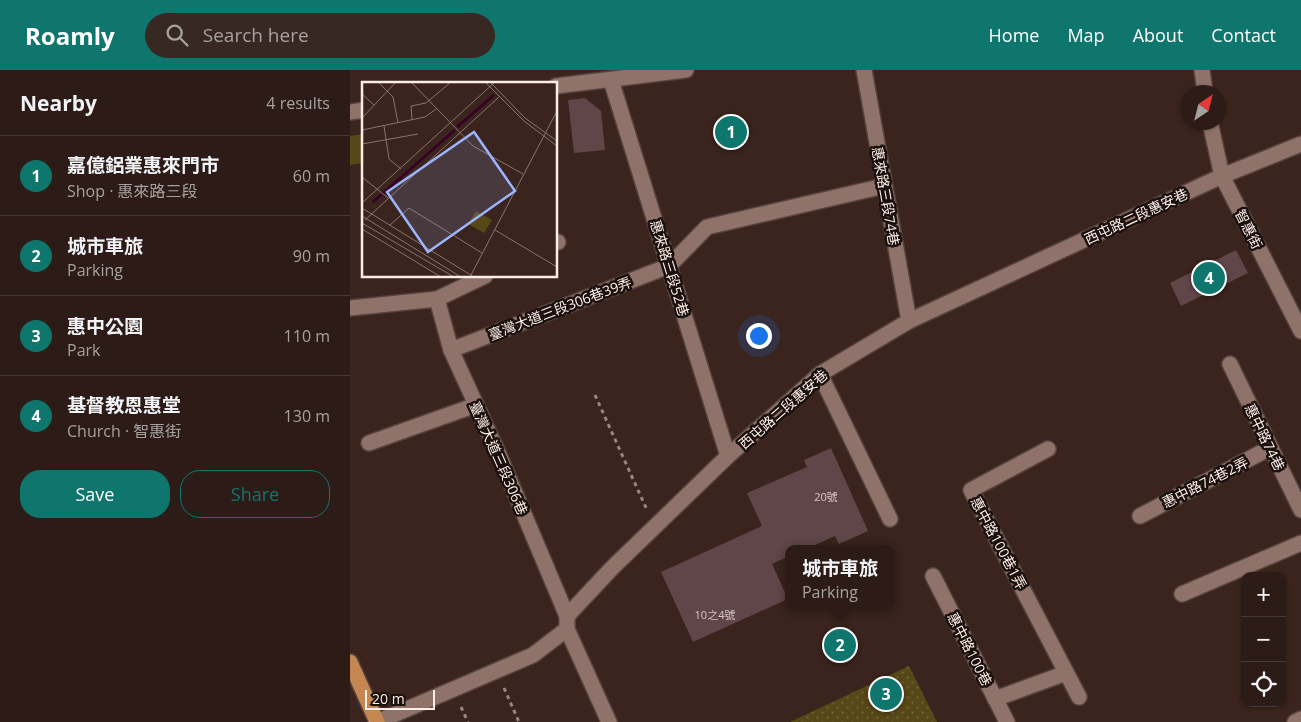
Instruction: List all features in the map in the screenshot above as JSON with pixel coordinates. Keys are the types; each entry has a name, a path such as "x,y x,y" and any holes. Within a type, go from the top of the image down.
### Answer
{"main road":[{"path":"350,662 377,722"}],"street":[{"path":"558,86 686,70"},
{"name":"惠來路三段74巷","path":"864,70 909,321"},
{"path":"1202,70 1204,85"},
{"name":"惠來路三段52巷","path":"611,80 728,456"},
{"name":"智惠街","path":"1212,130 1222,176 1301,330"},
{"name":"西屯路二段惠安巷","path":"377,722 533,655 567,622 655,526 728,456 820,374 909,321 1222,176 1301,144"},
{"path":"669,266 707,227 884,186"},
{"name":"臺灣大道三段306巷39弄","path":"450,350 669,266"},
{"path":"350,308 437,299 480,278"},
{"name":"臺灣大道三段306巷","path":"437,299 450,350 476,404 609,722"},
{"name":"惠中路74巷","path":"1230,364 1301,510"},
{"path":"820,374 890,519"},
{"path":"370,443 476,404"},
{"name":"惠中路74巷2弄","path":"1140,516 1270,448"},
{"name":"惠中路100巷1弄","path":"1048,449 971,490 1079,698"},
{"path":"1182,594 1301,543"},
{"name":"惠中路100巷","path":"933,576 1007,722"},
{"path":"996,699 1066,673"},
{"path":"1295,722 1301,719"}],"path":[{"path":"595,396 655,526"},
{"path":"496,671 519,722"}],"shaded area":[{"path":"362,134 362,163 350,165 350,136"},
{"path":"909,666 937,722 790,722"}],"building":[{"path":"585,98 601,111 605,150 574,153 568,100"},
{"path":"1236,250 1248,273 1181,306 1170,283"},
{"path":"831,448 868,531 839,544 835,536 815,545 785,545 785,558 772,564 785,592 785,600 693,642 661,572 762,526 747,493 807,467 804,460"}],"place":[{"name":"嘉億鋁業惠來門市","path":"731,132"},
{"name":"基督教恩惠堂","path":"1209,278"},
{"name":"城市車旅","path":"840,645"},
{"name":"惠中公園","path":"886,694"}]}
